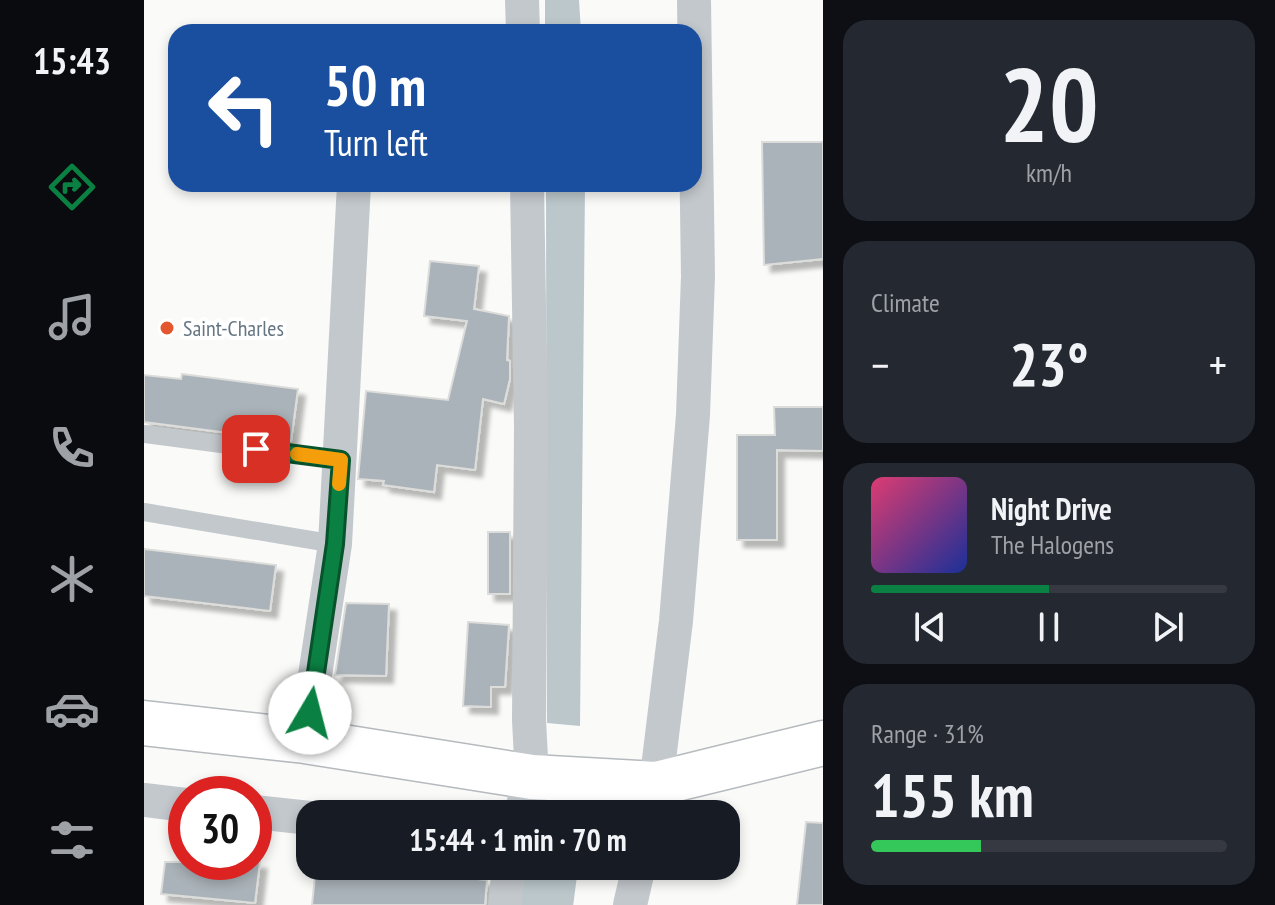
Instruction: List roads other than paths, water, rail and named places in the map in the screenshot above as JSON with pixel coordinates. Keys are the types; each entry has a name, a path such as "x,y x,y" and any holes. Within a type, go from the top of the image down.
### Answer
{"main road":[{"path":"144,723 305,741 526,796 653,799 823,743"}],"street":[{"path":"522,0 523,24"},
{"path":"694,0 694,24"},
{"path":"305,741 335,544 354,192"},
{"path":"526,796 531,426 527,192"},
{"path":"653,799 676,621 693,415 698,276 697,192"},
{"path":"144,800 168,803"},
{"path":"272,814 296,816"},
{"path":"505,905 508,880"},
{"path":"630,905 636,880"}],"lane":[{"path":"144,434 341,460"},
{"path":"144,512 335,544"}],"waterway":[{"path":"545,905 548,880"}],"place":[{"name":"Saint-Charles","path":"167,328"}]}
